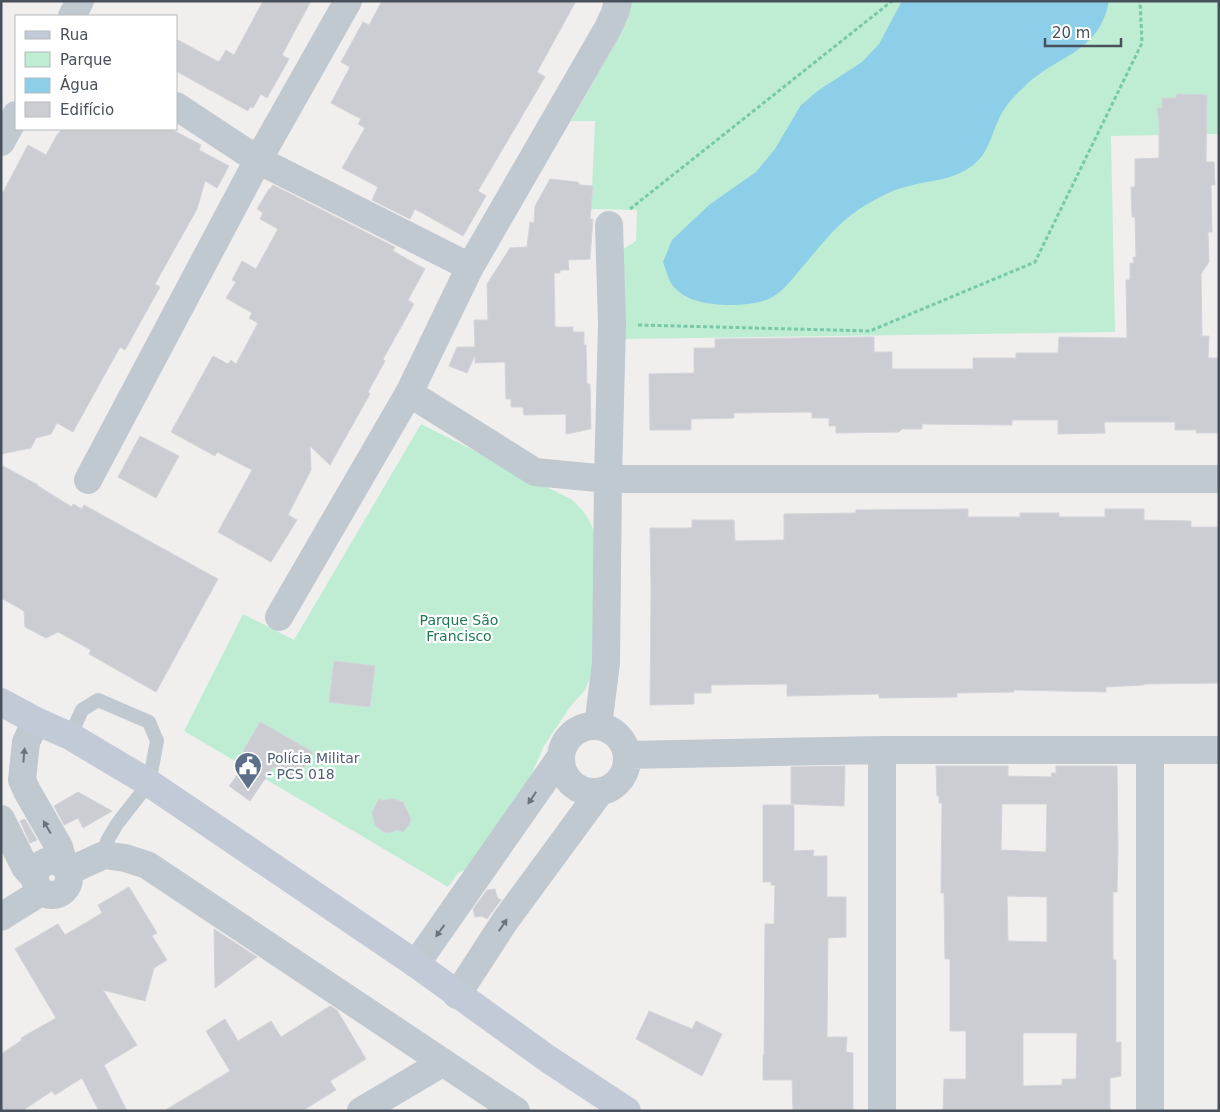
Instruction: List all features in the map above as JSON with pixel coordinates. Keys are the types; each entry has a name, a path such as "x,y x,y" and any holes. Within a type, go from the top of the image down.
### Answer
{"street":[{"path":"73,15 80,1"},
{"path":"88,480 258,160 348,1"},
{"path":"278,617 409,394 470,267 608,28 618,1"},
{"path":"178,107 258,160 470,267"},
{"path":"1,142 15,117"},
{"path":"598,726 606,663 612,324 609,226"},
{"path":"409,394 535,472 608,479 1219,479"},
{"path":"1,702 36,721 70,736 149,782 627,1111"},
{"path":"36,721 26,742 22,780 26,791 59,847 66,868"},
{"path":"416,964 560,758 563,744 571,734 584,727 598,726 612,731 623,741 628,755 627,768 621,780 611,788 599,793 505,921 457,995"},
{"path":"628,755 882,750 1219,750"},
{"path":"882,750 882,1111"},
{"path":"1150,750 1150,1111"},
{"path":"560,758 565,776 579,790 599,793"},
{"path":"1,810 13,807 19,803 26,791"},
{"path":"1,819 25,867 38,885"},
{"path":"66,868 104,855 125,858 147,865 516,1111"},
{"path":"38,885 36,871 41,864 48,861 56,861 66,868"},
{"path":"1,917 38,885"},
{"path":"361,1111 442,1063"}],"lane":[{"path":"70,736 82,710 98,700 148,722 157,741 149,782 107,840 104,855"}],"path":[{"path":"609,226 892,1"},
{"path":"612,324 870,331 1035,262 1142,43 1140,1"}],"green space":[{"path":"630,1 1219,1 1219,134 1111,136 1115,332 625,339 623,249 636,241 637,210 591,209 595,121 571,121 628,20"},
{"name":"Parque São Francisco","path":"421,424 571,499 587,517 596,539 592,673 585,690 570,707 544,746 526,787 472,867 458,873 448,887 184,731 243,614 294,640"}],"water":[{"path":"902,1 1109,1 1104,19 1086,43 1036,76 1009,103 999,118 985,151 973,165 949,177 893,191 858,210 830,235 778,294 766,300 747,304 720,305 697,301 682,294 671,284 663,262 672,240 709,205 756,172 775,149 801,105 819,90 862,62 879,44"}],"building":[{"path":"263,1 311,1 282,55 289,59 267,98 261,94 253,108 250,107 248,111 178,72 178,40 219,62 226,50 234,55"},
{"path":"382,1 576,1 537,72 545,77 478,191 486,196 463,236 415,209 410,219 372,200 378,187 342,168 365,128 358,124 361,119 331,103 350,67 341,62 363,22 369,25"},
{"path":"1177,94 1207,95 1206,162 1214,162 1215,185 1211,185 1212,232 1208,232 1209,262 1201,274 1202,336 1209,336 1208,358 1219,358 1219,433 1196,433 1196,430 1175,430 1175,422 1104,422 1105,433 1058,434 1058,420 1012,420 1012,425 922,424 922,429 902,429 899,432 836,433 836,426 829,426 829,418 812,418 812,412 734,413 734,418 691,419 691,430 650,430 649,374 694,373 694,348 715,348 715,339 874,337 874,352 892,352 892,369 973,369 973,358 1016,358 1016,353 1058,353 1059,337 1127,338 1126,280 1130,280 1130,263 1134,263 1133,257 1136,257 1135,217 1132,217 1131,187 1135,187 1135,159 1159,158 1157,108 1162,108 1162,98 1176,98"},
{"path":"61,130 173,130 201,145 199,150 229,166 217,188 205,181 197,209 155,284 160,287 125,350 120,347 73,432 57,423 51,434 36,438 31,448 1,454 1,196 28,145 46,155"},
{"path":"550,179 578,182 580,185 593,186 590,219 593,219 590,259 568,260 569,270 560,270 560,273 554,273 555,327 573,327 573,332 584,332 587,384 590,384 591,429 566,434 566,414 524,415 523,407 511,407 511,399 506,399 505,362 475,363 475,355 467,373 449,366 457,347 475,347 474,320 488,320 487,284 510,248 527,247 530,222 534,223 535,206"},
{"path":"273,185 395,247 393,251 425,269 408,300 414,304 383,359 385,361 368,392 370,394 330,465 310,446 311,470 288,515 297,520 271,562 218,532 252,470 217,452 215,456 171,432 213,356 228,364 231,360 236,364 258,323 249,318 252,313 226,298 236,282 232,280 242,261 256,269 278,229 260,219 263,213 257,209"},
{"path":"140,436 179,456 156,498 118,477"},
{"path":"1,465 38,485 72,507 73,504 82,509 84,505 218,579 156,692 89,654 91,650 58,632 46,638 25,627 24,611 1,598"},
{"path":"968,509 968,517 1020,517 1020,513 1059,513 1059,517 1105,517 1105,509 1144,509 1144,520 1191,521 1191,527 1219,527 1219,683 1144,684 1106,687 1106,692 1014,690 1014,692 957,693 957,697 879,698 879,694 787,696 787,684 711,685 711,693 694,693 694,704 650,705 650,528 692,528 692,520 734,520 735,541 784,540 784,514 856,513 856,510"},
{"path":"334,661 375,666 370,707 329,702"},
{"path":"260,722 313,752 297,780 273,767 250,801 229,786 251,756 243,751"},
{"path":"845,766 844,806 791,804 791,767"},
{"path":"936,766 1008,766 1008,776 1052,777 1051,773 1056,773 1056,766 1117,766 1118,850 1117,892 1113,892 1113,960 1116,960 1116,1042 1121,1042 1121,1076 1110,1078 1110,1111 943,1111 944,1079 966,1079 966,1031 950,1031 950,959 945,959 944,893 941,893 942,803 939,803 939,795 937,796","holes":["1002,804 1047,804 1046,852 1001,850","1007,896 1047,897 1047,942 1008,941","1023,1033 1077,1033 1076,1079 1062,1079 1062,1085 1023,1086"]},
{"path":"78,792 112,811 83,828 78,818 64,825 54,806"},
{"path":"379,799 383,801 394,799 403,802 411,819 403,832 397,830 389,833 383,832 375,825 372,812"},
{"path":"763,805 794,805 794,851 814,850 813,856 827,856 827,897 846,897 846,937 828,938 827,1037 847,1037 846,1052 853,1053 853,1111 793,1111 792,1080 763,1080 765,924 774,924 775,885 771,885 771,882 763,882"},
{"path":"25,819 37,840 30,843 20,821"},
{"path":"129,887 157,933 152,936 167,960 154,968 145,1001 103,990 137,1045 104,1065 127,1111 99,1111 82,1078 55,1095 52,1091 22,1111 1,1111 1,1054 22,1040 21,1038 56,1018 15,949 58,924 65,935 102,913 98,905"},
{"path":"495,889 497,897 501,900 487,919 482,916 475,917 473,909 487,890"},
{"path":"214,929 257,957 215,988"},
{"path":"330,1006 337,1010 366,1059 330,1081 336,1090 302,1111 164,1111 230,1071 206,1031 225,1019 238,1041 271,1021 281,1037"},
{"path":"649,1011 692,1029 696,1021 722,1034 702,1076 636,1039"}],"place":[{"name":"Polícia Militar - PCS 018","path":"248,790"}]}
